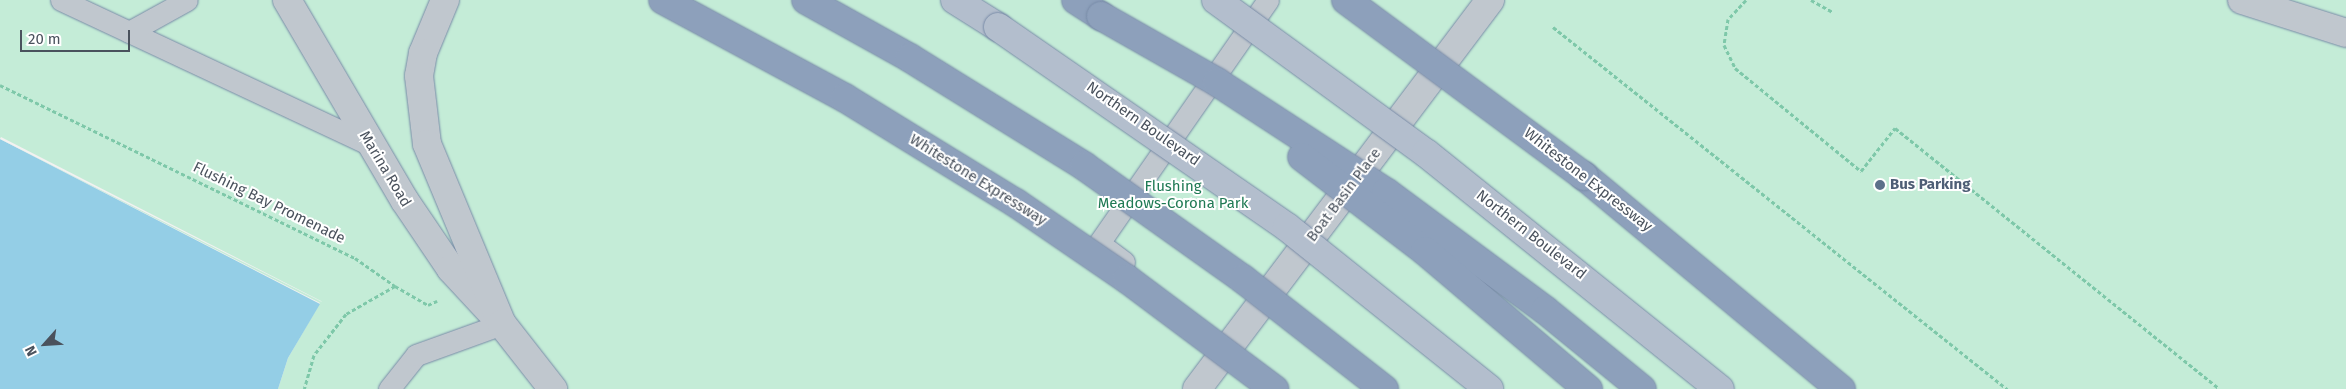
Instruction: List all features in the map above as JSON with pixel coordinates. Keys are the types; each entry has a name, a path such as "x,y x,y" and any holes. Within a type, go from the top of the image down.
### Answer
{"highway":[{"name":"Whitestone Expressway","path":"664,0 845,98 1016,203 1127,279 1274,389"},
{"path":"806,0 910,58 1084,166 1243,279 1384,389"},
{"path":"1076,0 1372,209 1588,389"},
{"name":"Whitestone Expressway","path":"1346,0 1584,176 1822,371"},
{"path":"1371,0 1584,176"},
{"path":"1101,16 1217,82 1386,192 1538,304 1642,389"},
{"path":"1822,371 1841,389"},
{"path":"1822,371 1848,389"}],"main road":[{"name":"Northern Boulevard","path":"955,0 998,26 1280,221 1393,308 1489,389"},
{"name":"Northern Boulevard","path":"1216,0 1426,153 1720,389"}],"street":[{"name":"Marina Road","path":"287,0 369,144 436,250 502,324 553,389"},
{"name":"Marina Road","path":"445,0 423,53 419,76 422,126 432,160 502,324"},
{"name":"Boat Basin Place","path":"1197,389 1490,0"},
{"path":"2242,0 2346,33"}],"lane":[{"path":"61,0 369,144"},
{"path":"129,32 187,0"},
{"path":"1233,342 1099,243 1268,0"},
{"path":"389,389 416,355 502,324"}],"path":[{"path":"1746,0 1728,19 1724,45 1735,68 1861,171 1895,128 2218,388"},
{"path":"1811,0 1833,12"},
{"path":"1553,26 2007,389"},
{"name":"Flushing Bay Promenade","path":"0,85 355,258 395,286 346,314 314,355 304,389"}],"green space":[{"name":"Flushing Meadows-Corona Park","path":"0,0 2346,0 2346,389 278,389 288,358 320,303 0,139"}],"water":[{"path":"0,139 320,304 288,358 278,389 0,389"}],"pier":[{"path":"1,137 321,301 322,302 0,139"}],"place":[{"name":"Bus Parking","path":"1880,185"}]}
